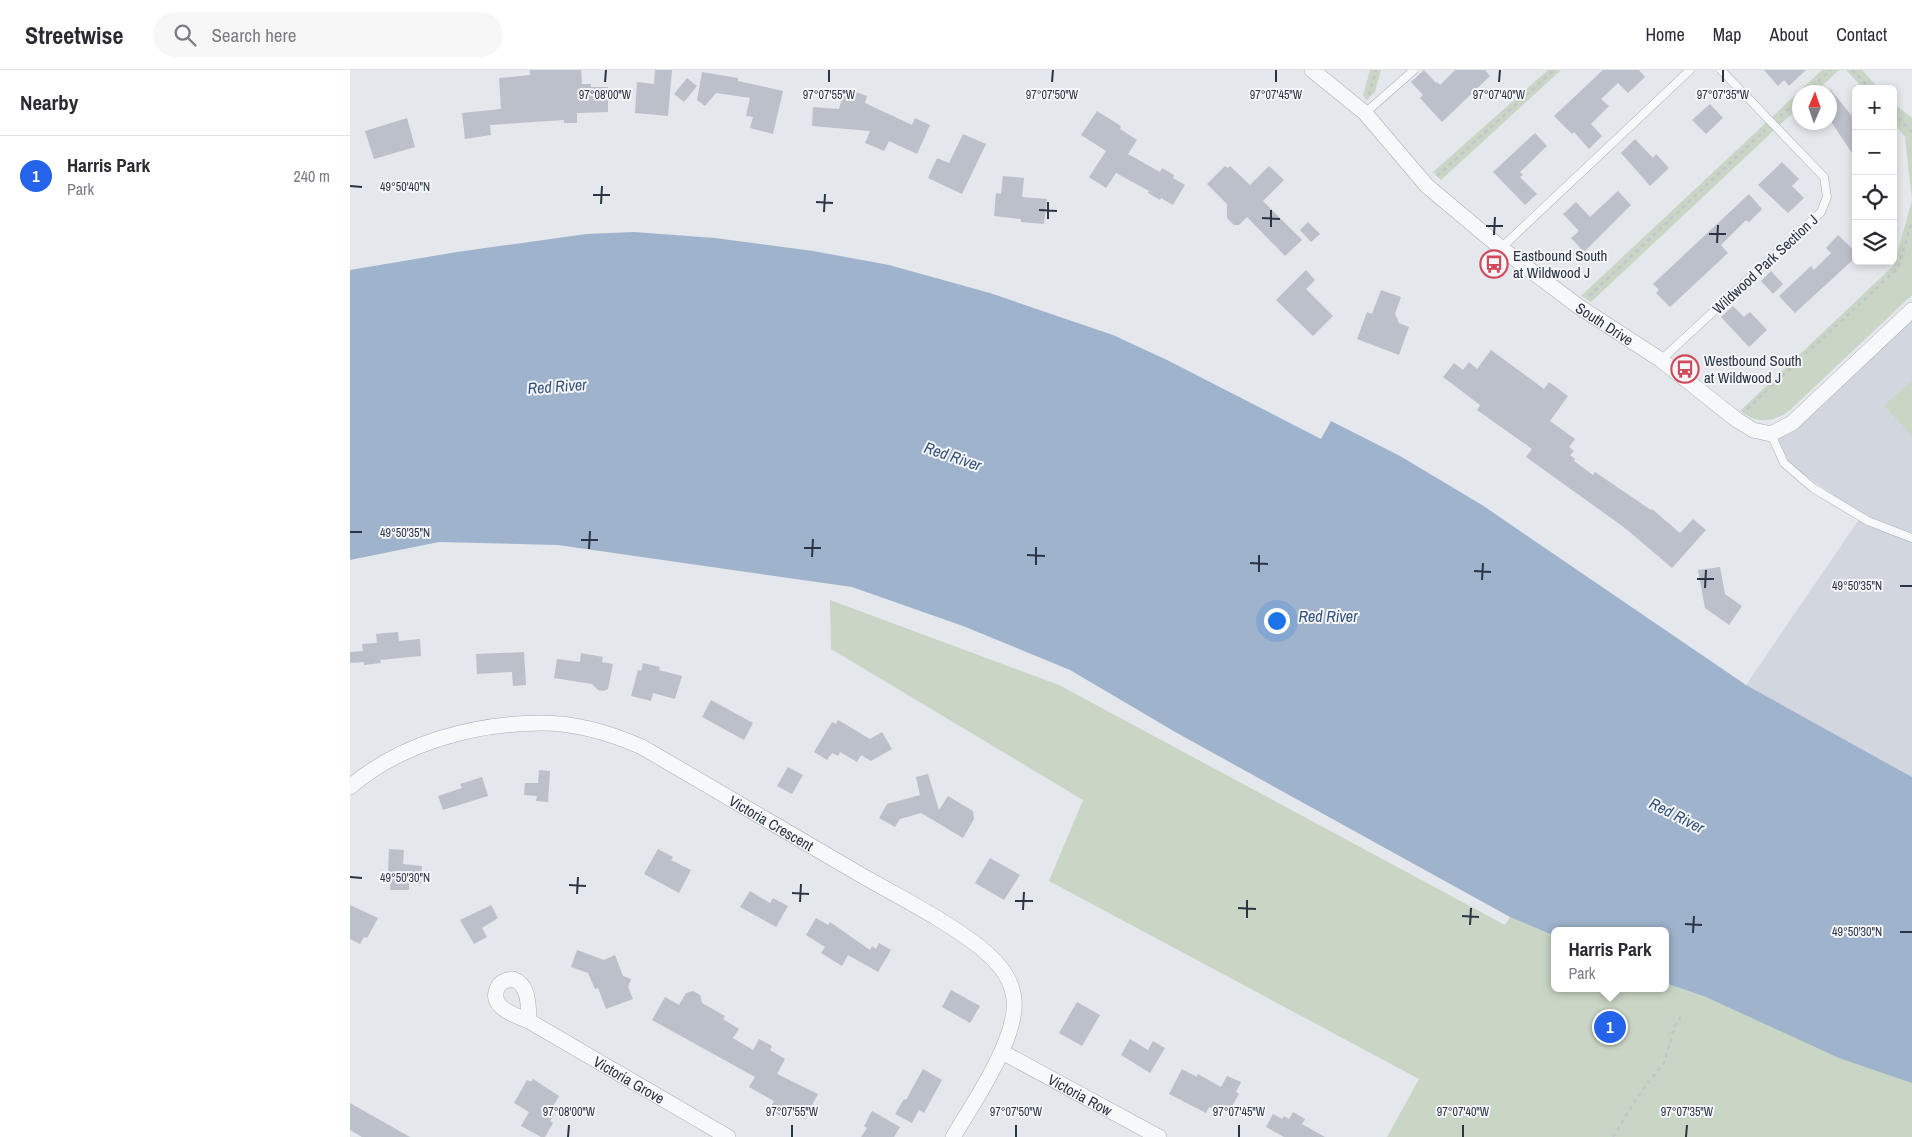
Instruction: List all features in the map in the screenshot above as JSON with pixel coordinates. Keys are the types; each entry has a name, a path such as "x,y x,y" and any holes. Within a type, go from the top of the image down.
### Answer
{"street":[{"name":"South Drive","path":"1312,70 1365,113 1427,186 1501,248 1578,306 1661,360 1736,419 1753,430 1771,434"},
{"path":"1771,434 1792,423 1912,310"},
{"name":"Victoria Crescent","path":"350,787 379,766 399,755 448,736 511,725 543,723 594,730 618,737 642,748 953,928 996,962 1007,977 1014,993 1015,1008 1012,1025 1002,1052 954,1137"},
{"name":"Victoria Grove","path":"530,1021 728,1137"},
{"name":"Victoria Row","path":"1002,1052 1159,1137"}],"lane":[{"path":"1365,113 1414,70"},
{"path":"1501,248 1690,70"},
{"name":"Wildwood Park Section J","path":"1661,360 1821,212 1827,197 1824,177 1721,70"},
{"path":"1771,434 1784,463 1812,488 1868,520 1912,538"}],"path":[{"path":"1365,113 1376,70"},
{"path":"1427,186 1554,70"},
{"path":"1814,85 1831,70"},
{"path":"1852,70 1866,85"},
{"path":"1578,306 1792,106"},
{"path":"1897,116 1912,132"},
{"path":"1736,419 1898,268 1912,221"},
{"path":"1613,1137 1638,1096 1664,1063 1675,1026 1682,1014"}],"shaded area":[{"path":"1912,308 1912,777 1746,685 1862,515 1776,455 1771,434"}],"green space":[{"path":"1370,70 1381,70 1375,92 1367,100 1363,96"},
{"path":"1548,70 1561,70 1441,180 1433,172"},
{"path":"1822,70 1839,70 1823,85 1806,85"},
{"path":"1846,70 1862,70 1875,85 1860,85"},
{"path":"1792,98 1792,114 1591,302 1581,296"},
{"path":"1897,106 1912,118 1912,200 1905,137 1897,127"},
{"path":"1912,200 1912,295 1790,410 1777,417 1765,420 1753,418 1740,411 1894,265 1897,265 1897,254"},
{"path":"1912,380 1912,436 1884,406"},
{"path":"830,600 1059,685 1505,925 1510,917 1551,934 1551,992 1669,992 1669,984 1706,997 1912,1083 1912,1137 1387,1137 1419,1079 1049,881 1083,800 831,649"}],"water":[{"name":"Red River","path":"634,232 715,238 813,251 889,265 990,293 1113,335 1167,360 1321,439 1331,421 1400,456 1482,505 1746,685 1912,777 1912,1083 1839,1058 1706,997 1669,984 1669,927 1551,927 1551,934 1510,917 1177,733 1070,670 963,626 852,587 558,545 439,542 350,560 350,270 457,252 586,234"}],"building":[{"path":"530,70 581,70 582,84 591,84 591,87 608,87 608,112 577,113 577,123 564,123 564,120 490,125 491,135 465,139 462,113 501,109 499,78 530,75"},
{"path":"655,70 672,70 668,116 635,113 637,82 654,84"},
{"path":"1424,70 1440,85 1455,70 1485,70 1490,76 1442,122 1420,98 1423,95 1411,82"},
{"path":"1603,70 1639,70 1645,77 1628,93 1618,83 1601,99 1609,106 1591,124 1602,136 1589,149 1574,132 1572,134 1554,116"},
{"path":"1764,70 1806,70 1789,86 1784,80 1778,86"},
{"path":"702,72 738,78 738,81 783,91 773,134 750,128 753,117 746,116 750,98 716,93 705,106 697,100"},
{"path":"687,78 697,86 684,102 674,94"},
{"path":"845,88 867,96 865,103 912,125 915,118 930,125 917,154 889,141 884,151 865,143 870,131 812,126 813,107 839,109"},
{"path":"1837,98 1852,116 1852,153 1837,130"},
{"path":"1710,104 1723,118 1706,134 1692,120"},
{"path":"1097,111 1121,126 1120,129 1137,140 1128,154 1160,172 1162,168 1174,175 1173,178 1185,185 1173,205 1161,198 1160,200 1148,193 1149,191 1116,173 1106,188 1089,177 1106,151 1081,135"},
{"path":"407,118 415,147 374,159 365,131"},
{"path":"1535,133 1547,146 1520,172 1523,175 1520,177 1537,194 1525,205 1493,172"},
{"path":"963,134 986,144 962,194 928,178 937,158 949,163"},
{"path":"1635,139 1653,158 1656,154 1669,168 1650,186 1621,153"},
{"path":"1782,162 1799,179 1792,186 1804,198 1788,213 1758,185"},
{"path":"1225,166 1228,168 1230,166 1250,185 1269,166 1284,180 1263,201 1302,240 1285,256 1247,217 1239,225 1234,225 1227,218 1227,204 1207,184"},
{"path":"1003,176 1024,178 1022,197 1047,199 1044,224 1021,222 1021,219 994,216 996,193 1001,194"},
{"path":"1618,191 1631,205 1584,252 1571,238 1579,231 1563,214 1576,202 1590,217"},
{"path":"1749,194 1762,209 1749,222 1746,220 1721,245 1728,253 1670,307 1656,293 1659,290 1653,284"},
{"path":"1308,222 1320,234 1311,242 1300,230"},
{"path":"1838,235 1852,248 1852,261 1795,313 1779,296 1811,266 1814,270 1831,253 1826,248"},
{"path":"1306,270 1315,280 1306,289 1333,316 1313,336 1276,300"},
{"path":"1771,271 1783,284 1773,294 1761,281"},
{"path":"1381,290 1401,297 1395,314 1399,323 1409,327 1399,355 1357,339 1367,312 1372,314"},
{"path":"1733,306 1744,317 1750,312 1767,330 1749,347 1721,317"},
{"path":"1491,350 1544,389 1549,382 1568,396 1550,421 1575,439 1569,447 1574,451 1570,455 1575,459 1574,461 1593,475 1595,472 1652,509 1680,533 1693,519 1706,530 1672,568 1625,528 1526,457 1532,449 1477,410 1480,405 1443,377 1454,363 1463,370 1469,362 1477,369"},
{"path":"1720,567 1725,594 1742,606 1729,625 1705,608 1698,570"},
{"path":"398,632 399,641 420,639 421,656 380,660 381,663 364,665 364,662 350,663 350,652 363,651 362,644 377,643 376,634"},
{"path":"524,652 526,685 513,686 512,672 477,674 476,654"},
{"path":"581,653 603,657 602,662 613,664 608,689 598,690 592,684 554,678 557,659 580,662"},
{"path":"643,663 660,667 659,670 682,676 675,699 653,693 651,701 631,696 638,670 641,671"},
{"path":"711,700 753,723 744,740 702,717"},
{"path":"838,720 870,739 882,732 892,749 871,761 861,755 857,762 840,752 838,756 832,753 827,760 814,752 832,722 836,724"},
{"path":"788,767 803,775 792,794 777,786"},
{"path":"539,770 550,771 548,802 536,801 537,796 524,795 525,783 538,783"},
{"path":"928,774 939,810 948,796 973,811 974,819 963,838 921,813 900,819 895,827 879,818 887,804 920,795 916,777"},
{"path":"482,777 488,796 443,810 438,796 462,788 460,784"},
{"path":"389,849 404,850 403,864 422,866 421,884 409,883 409,890 390,890 391,874 388,874"},
{"path":"658,849 673,857 671,860 691,870 679,893 644,874"},
{"path":"990,858 1020,875 1004,900 975,883"},
{"path":"750,891 770,903 773,898 788,906 776,927 740,907"},
{"path":"350,905 378,918 367,938 364,937 360,944 350,939"},
{"path":"491,905 498,918 482,928 487,937 474,944 460,920"},
{"path":"816,918 828,925 830,922 870,950 872,946 876,949 879,943 891,950 878,972 848,955 842,966 821,953 825,947 806,935"},
{"path":"577,950 604,960 615,955 623,976 631,979 628,987 633,999 606,1009 598,988 595,989 588,973 571,967"},
{"path":"951,990 980,1006 970,1023 942,1007"},
{"path":"693,991 700,995 702,1003 725,1016 723,1019 739,1029 733,1038 753,1050 759,1039 772,1046 770,1050 785,1059 777,1074 818,1094 805,1119 789,1110 785,1118 769,1110 774,1101 749,1087 755,1077 652,1020 665,997 679,1005 686,993"},
{"path":"1077,1002 1100,1015 1082,1046 1059,1033"},
{"path":"1130,1039 1148,1050 1153,1041 1165,1048 1150,1073 1121,1055"},
{"path":"923,1069 942,1080 924,1113 919,1110 912,1123 895,1114 904,1099 906,1100"},
{"path":"1182,1069 1197,1077 1198,1074 1221,1087 1227,1076 1241,1082 1236,1092 1239,1094 1229,1111 1224,1108 1221,1113 1209,1107 1206,1113 1169,1094"},
{"path":"533,1079 559,1096 549,1113 554,1115 550,1121 553,1123 545,1137 541,1137 521,1126 529,1112 514,1103 527,1080 531,1082"},
{"path":"350,1103 410,1137 362,1137 350,1130"},
{"path":"872,1111 900,1127 894,1137 861,1137 867,1128 864,1126"},
{"path":"1293,1112 1305,1119 1302,1124 1325,1137 1284,1137 1266,1127 1273,1114 1282,1119 1284,1116 1289,1119"}],"place":[{"name":"Eastbound South at Wildwood J","path":"1494,264"},
{"name":"Westbound South at Wildwood J","path":"1685,369"},
{"name":"Harris Park","path":"1610,1027"}]}
